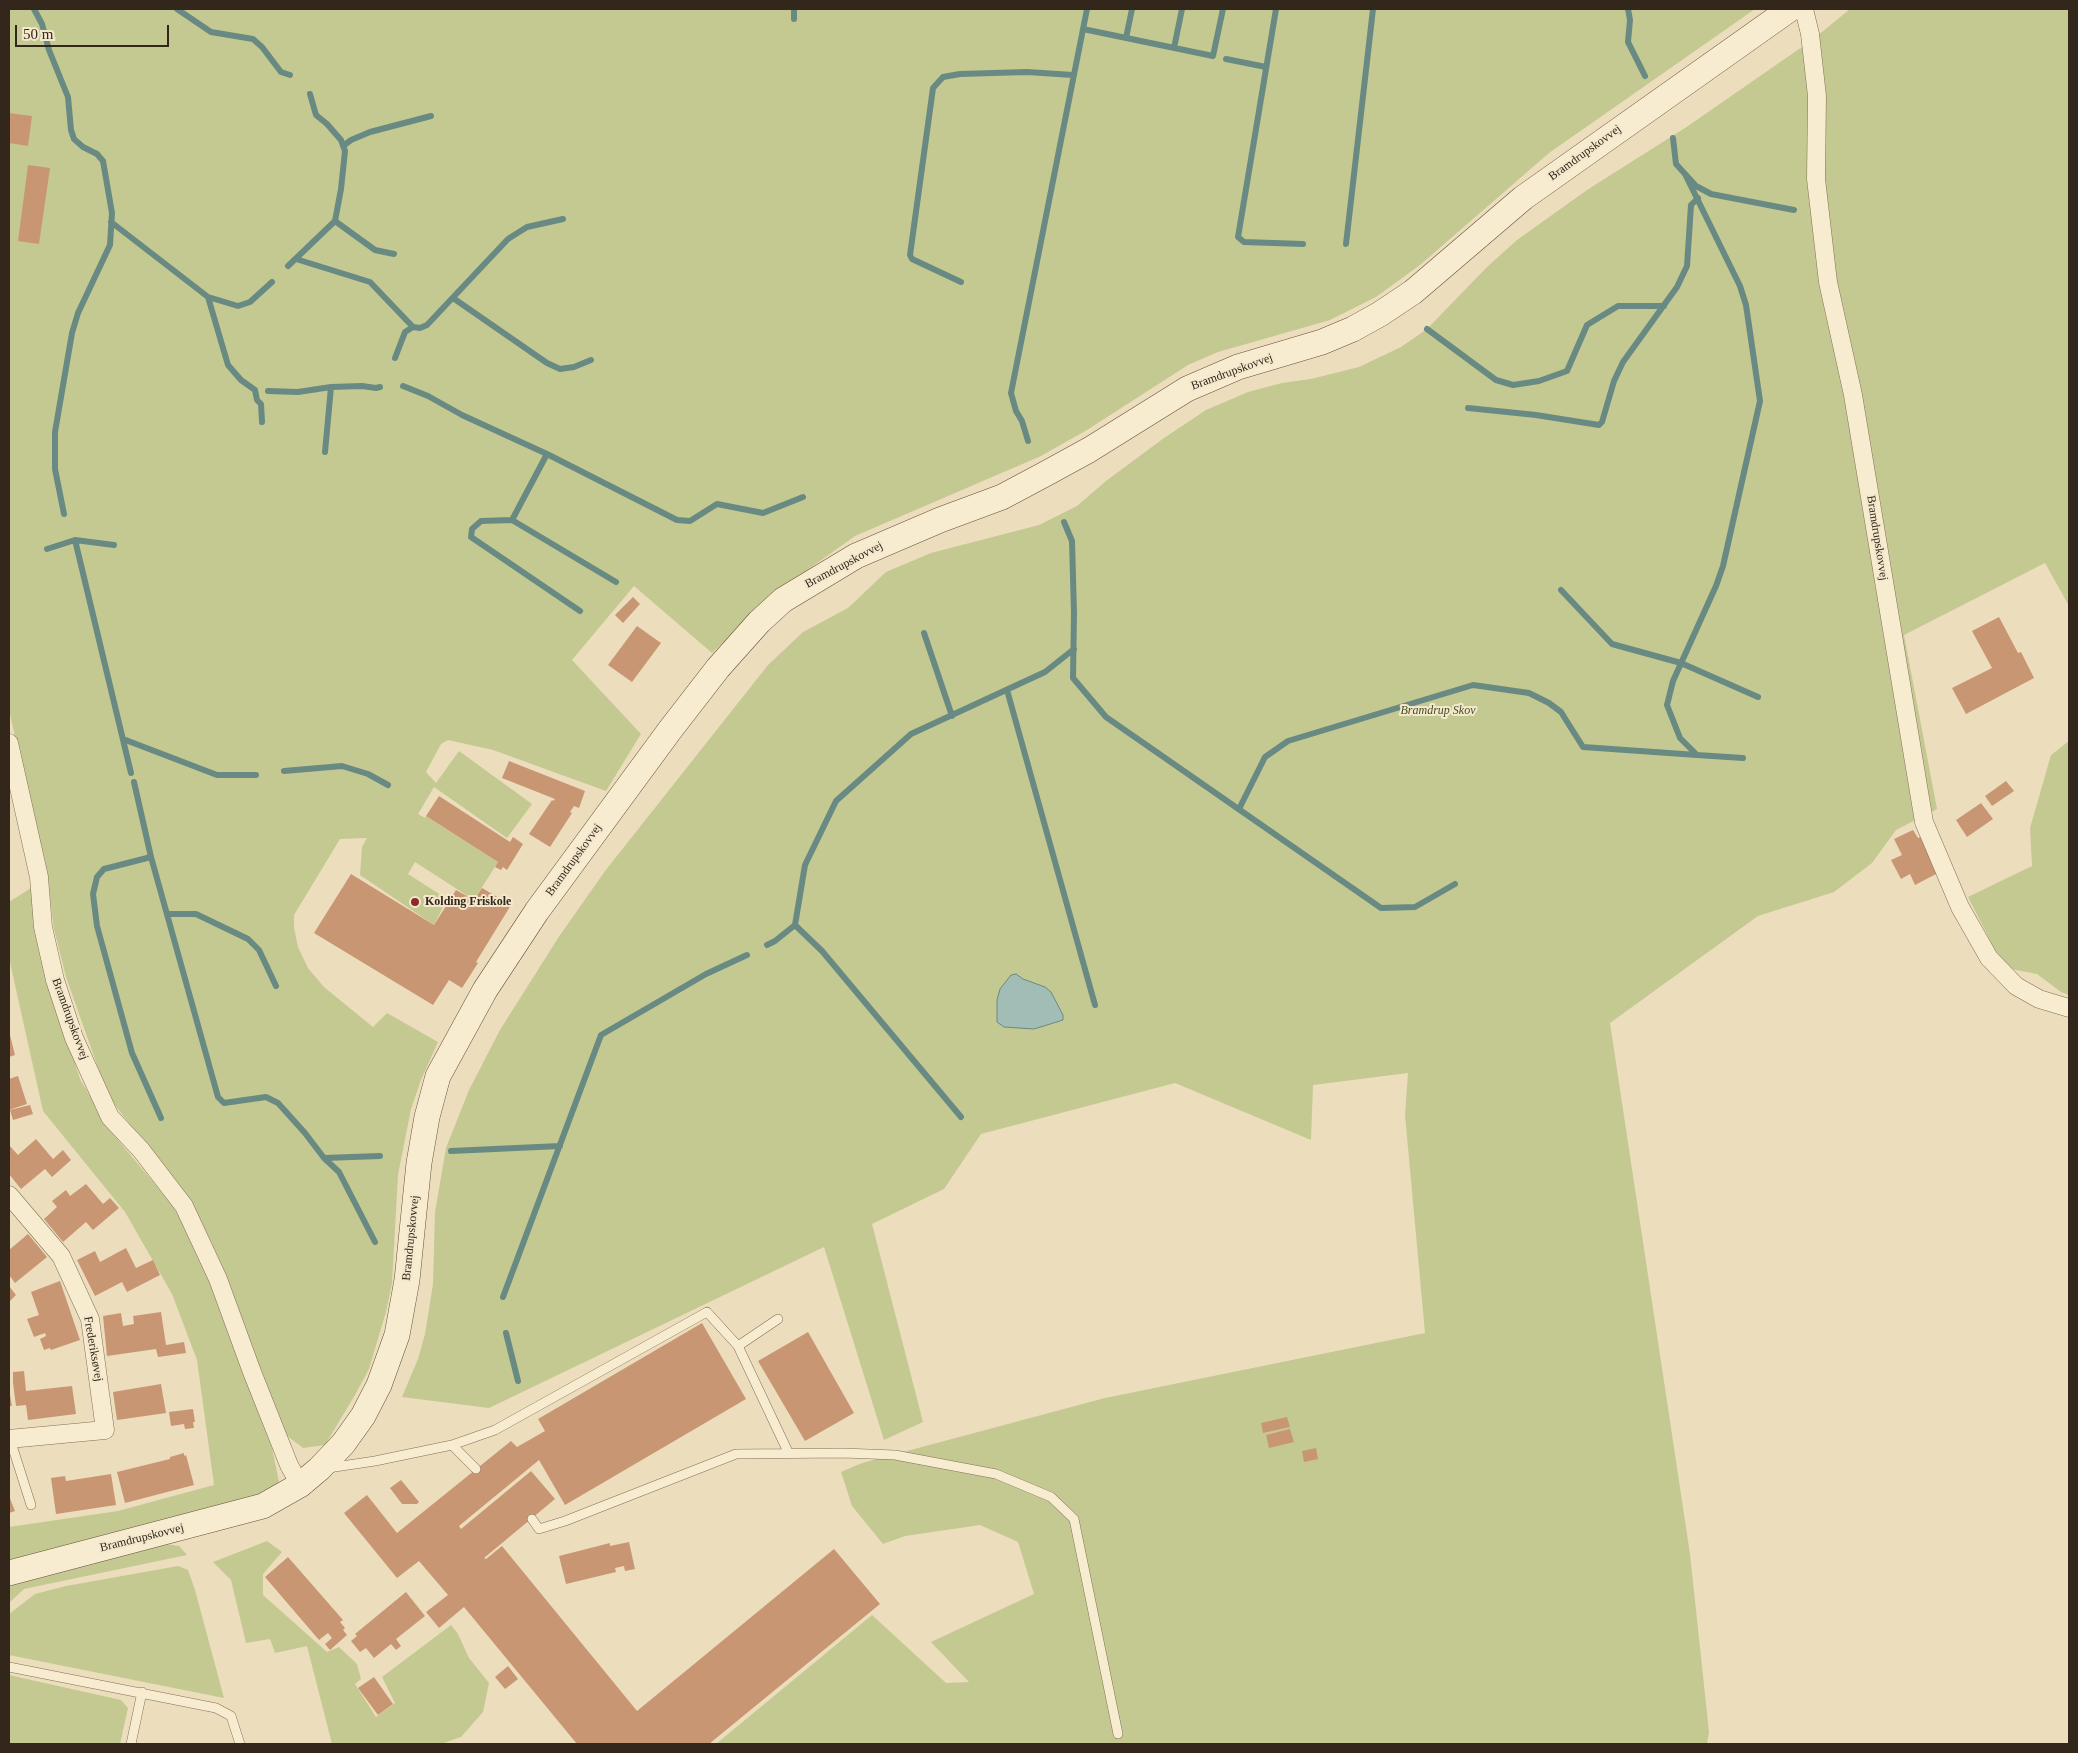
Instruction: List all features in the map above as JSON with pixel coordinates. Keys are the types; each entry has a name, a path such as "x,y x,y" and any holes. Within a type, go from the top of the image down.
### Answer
{"street":[{"name":"Bramdrupskovvej","path":"9,1573 263,1506 300,1485 319,1469 343,1444 363,1416 380,1386 397,1335 407,1280 419,1163 427,1117 438,1076 485,990 537,911 718,668 759,622 783,600 856,556 1002,496 1090,450 1187,388 1238,367 1322,342 1380,314 1413,292 1523,198 1790,9"},
{"name":"Bramdrupskovvej","path":"1804,9 1810,34 1817,96 1816,179 1828,282 1853,395 1924,822 1960,907 1989,958 2016,986 2039,999 2069,1008"},
{"name":"Bramdrupskovvej","path":"9,743 39,877 43,927 55,980 74,1038 110,1117 141,1150 184,1206 218,1279 252,1372 289,1464 300,1485"},
{"name":"Frederiksøvej","path":"9,1195 61,1256 90,1319 105,1430 10,1439"}],"lane":[{"path":"319,1469 375,1461 452,1445 495,1430 707,1312 738,1346 789,1454"},
{"path":"738,1346 778,1319"},
{"path":"10,1439 31,1505"},
{"path":"452,1445 476,1469"},
{"path":"532,1518 539,1529 556,1524 736,1454 896,1455 996,1474 1051,1497 1074,1519 1118,1734"},
{"path":"9,1667 216,1708 231,1716 240,1744"},
{"path":"131,1744 142,1692"}],"green space":[{"path":"9,9 1755,9 1549,153 1420,265 1376,297 1330,320 1218,352 1188,365 1087,430 1041,456 855,536 774,594 712,653 634,586 572,660 641,734 606,791 493,750 448,740 441,744 426,772 436,783 459,751 532,804 507,838 434,787 418,814 425,818 426,816 498,862 474,900 415,862 408,874 447,899 434,925 360,875 362,847 367,838 340,839 294,915 294,928 298,947 308,968 324,987 373,1027 387,1013 438,1042 421,1080 411,1109 398,1175 392,1283 386,1312 369,1369 325,1445 303,1448 286,1435 266,1390 227,1277 209,1237 183,1194 108,1096 66,977 54,929 48,881 9,710"},
{"name":"Bramdrup Skov","path":"1850,9 2069,9 2069,606 2045,563 1904,635 1937,809 1896,830 1872,863 1834,892 1758,916 1610,1023 1690,1554 1709,1732 1707,1744 716,1744 872,1615 946,1683 969,1682 931,1642 1034,1594 1018,1542 980,1525 905,1536 883,1544 852,1506 841,1472 862,1463 1105,1398 1425,1333 1405,1115 1408,1073 1313,1085 1311,1140 1175,1083 981,1134 944,1189 872,1224 923,1422 884,1440 824,1247 489,1408 402,1397 418,1359 425,1334 433,1284 435,1212 446,1148 469,1090 500,1030 558,938 605,871 768,665 803,632 848,608 886,572 931,553 1039,525 1077,506 1106,481 1206,410 1248,392 1359,367 1401,347 1427,329 1487,267 1517,240 1587,190 1688,126 1812,40"},
{"path":"2069,741 2069,995 2061,992 2037,974 2011,969 1995,950 1968,897 2032,866 2030,828 2051,755"},
{"path":"31,888 46,971 80,1079 109,1129 173,1206 209,1268 232,1341 272,1448 279,1482 267,1492 9,1560 9,1527 118,1511 214,1485 197,1360 172,1294 125,1212 43,1111 9,958 9,902"},
{"path":"267,1541 282,1552 263,1574 263,1595 327,1652 339,1647 357,1664 361,1679 355,1684 376,1717 395,1703 382,1677 451,1625 458,1634 469,1658 489,1683 483,1712 461,1737 441,1744 332,1744 307,1646 275,1653 270,1639 246,1643 231,1580 213,1562"},
{"path":"166,1544 179,1546 187,1555 24,1589 9,1603 9,1586 11,1585"},
{"path":"178,1566 188,1570 195,1590 224,1698 9,1655 9,1614 35,1594 66,1586"},
{"path":"9,1675 121,1700 128,1708 120,1744 9,1744"}],"water":[{"path":"1016,974 1023,979 1045,987 1051,992 1063,1015 1063,1020 1034,1029 1004,1027 997,1022 997,1000 1000,989 1011,975"}],"building":[{"path":"9,113 32,116 28,146 9,143"},
{"path":"28,165 50,168 39,244 18,241"},
{"path":"633,597 640,604 623,623 615,615"},
{"path":"1999,617 2018,653 2021,652 2034,678 1966,714 1952,688 1992,668 1972,631"},
{"path":"637,626 661,643 632,682 608,665"},
{"path":"509,761 585,791 579,808 574,806 570,812 572,813 550,847 529,834 552,800 555,799 502,778"},
{"path":"2006,781 2014,791 1992,806 1985,796"},
{"path":"439,796 510,842 513,837 523,844 507,870 503,867 501,870 495,867 498,862 426,816"},
{"path":"1981,803 1993,819 1967,837 1956,820"},
{"path":"1913,830 1918,838 1920,837 1938,873 1915,885 1910,874 1901,879 1891,860 1902,855 1894,839"},
{"path":"351,874 434,925 456,890 474,900 482,888 511,905 462,988 449,980 433,1005 314,933"},
{"path":"9,1031 15,1055 9,1057"},
{"path":"18,1076 27,1104 9,1110 9,1079"},
{"path":"30,1105 33,1114 13,1120 10,1110"},
{"path":"36,1139 53,1159 63,1150 71,1160 52,1177 45,1169 21,1189 9,1174 9,1145 18,1155"},
{"path":"86,1184 103,1204 110,1198 119,1208 93,1230 86,1222 63,1242 44,1219 57,1207 52,1201 66,1190 70,1196"},
{"path":"28,1234 47,1257 15,1283 9,1275 9,1250"},
{"path":"126,1248 136,1268 153,1260 160,1275 127,1292 122,1282 95,1296 77,1260 95,1251 100,1262"},
{"path":"60,1281 80,1340 51,1350 50,1348 44,1350 40,1339 46,1336 45,1333 34,1337 27,1319 39,1315 31,1292"},
{"path":"9,1286 16,1295 9,1302"},
{"path":"161,1312 166,1345 184,1342 186,1353 158,1357 156,1349 107,1356 103,1316 121,1313 123,1326 134,1324 133,1316"},
{"path":"702,1323 746,1399 565,1505 539,1460 459,1526 461,1529 531,1471 555,1499 484,1558 486,1559 502,1546 637,1711 834,1549 880,1604 709,1744 577,1744 464,1607 439,1628 426,1612 448,1595 419,1561 397,1578 344,1513 367,1495 397,1533 511,1441 517,1447 545,1431 538,1419"},
{"path":"808,1332 854,1413 805,1441 758,1361"},
{"path":"24,1371 26,1391 72,1386 76,1414 28,1420 26,1405 16,1406 13,1383 13,1372"},
{"path":"161,1384 166,1413 117,1420 113,1392"},
{"path":"9,1389 12,1406 9,1406"},
{"path":"193,1409 194,1428 185,1429 184,1424 171,1426 169,1412"},
{"path":"1287,1417 1290,1427 1263,1433 1261,1423"},
{"path":"1290,1429 1294,1442 1269,1448 1266,1435"},
{"path":"1316,1448 1318,1459 1304,1462 1302,1451"},
{"path":"184,1453 194,1485 125,1503 117,1472 170,1459 170,1457"},
{"path":"111,1474 116,1505 56,1514 51,1478 65,1476 66,1481"},
{"path":"401,1480 419,1502 417,1504 402,1504 390,1488"},
{"path":"9,1496 15,1511 9,1513"},
{"path":"629,1542 635,1569 625,1571 624,1566 615,1568 616,1572 566,1584 559,1556 610,1543 610,1546"},
{"path":"288,1557 343,1620 340,1622 345,1628 343,1630 347,1635 330,1650 325,1644 332,1638 328,1633 319,1640 265,1577"},
{"path":"406,1592 425,1616 396,1639 401,1646 396,1650 391,1644 374,1658 366,1648 360,1652 351,1641 357,1636 355,1634"},
{"path":"508,1666 518,1679 505,1689 495,1677"},
{"path":"374,1677 393,1704 378,1715 358,1688"}],"waterway":[{"path":"34,9 42,24 49,50 68,97 71,130 74,139 83,147 97,154 103,161 112,213 110,245 78,313 72,333 55,432 55,469 64,514"},
{"path":"177,9 211,32 253,39 262,47 281,72 290,75"},
{"path":"794,9 794,19"},
{"path":"1028,441 1011,393 1087,9"},
{"path":"1126,38 1132,9"},
{"path":"1174,48 1182,9"},
{"path":"1083,29 1213,56 1223,9"},
{"path":"1276,9 1238,237 1244,242 1303,244"},
{"path":"1346,244 1373,9"},
{"path":"1628,9 1630,20 1628,42 1645,76"},
{"path":"1226,59 1266,67"},
{"path":"961,282 912,259 910,255 933,88 943,77 960,74 1027,72 1073,75"},
{"path":"288,266 335,221 341,189 345,151 341,140 316,115 310,94"},
{"path":"343,146 351,140 370,132 431,116"},
{"path":"1673,138 1676,164 1696,186 1711,194 1794,210"},
{"path":"1686,176 1740,286 1746,305 1760,401 1723,566 1716,586 1673,681 1667,705 1680,738 1697,755 1743,758"},
{"path":"1468,408 1536,415 1599,425 1602,422 1614,381 1623,362 1677,287 1687,266 1691,205 1698,198"},
{"path":"296,259 370,282 413,327 420,328 427,325 508,239 527,227 563,219"},
{"path":"335,221 375,250 394,254"},
{"path":"111,222 208,297 228,365 241,380 255,390 257,400 261,404 262,422"},
{"path":"208,297 238,306 250,302 272,282"},
{"path":"453,298 547,363 560,369 574,367 591,360"},
{"path":"1427,329 1496,380 1513,385 1539,381 1567,371 1587,325 1618,306 1664,306"},
{"path":"395,358 405,332 413,327"},
{"path":"403,386 428,396 462,415 547,454 677,520 690,521 717,504 763,513 803,497"},
{"path":"268,391 298,392 331,387 380,387"},
{"path":"325,452 331,387"},
{"path":"547,454 512,520 481,521 472,529 471,537 580,611"},
{"path":"512,520 616,582"},
{"path":"1064,522 1072,541 1073,678 1106,717 1381,908 1415,907 1455,884"},
{"path":"75,540 131,773"},
{"path":"47,549 75,540 114,545"},
{"path":"1561,590 1612,644 1681,663 1758,697"},
{"path":"924,633 952,716"},
{"path":"961,1117 822,951 795,925 805,865 836,801 911,734 1045,672 1074,649"},
{"path":"1239,809 1265,757 1288,741 1473,685 1529,693 1549,703 1561,712 1583,747 1697,755"},
{"path":"1007,690 1095,1005"},
{"path":"123,739 217,775 256,775"},
{"path":"284,771 342,766 368,774 388,785"},
{"path":"134,782 151,857 218,1097 224,1103 266,1097 278,1103 324,1158 339,1172 375,1242"},
{"path":"151,857 104,869 97,877 93,894 97,926 132,1053 161,1118"},
{"path":"168,914 196,914 248,939 259,950 276,986"},
{"path":"767,945 795,925"},
{"path":"503,1297 601,1035 706,974 747,955"},
{"path":"451,1151 560,1146"},
{"path":"324,1158 380,1156"},
{"path":"506,1333 518,1381"}],"place":[{"name":"Kolding Friskole","path":"415,902"}]}
